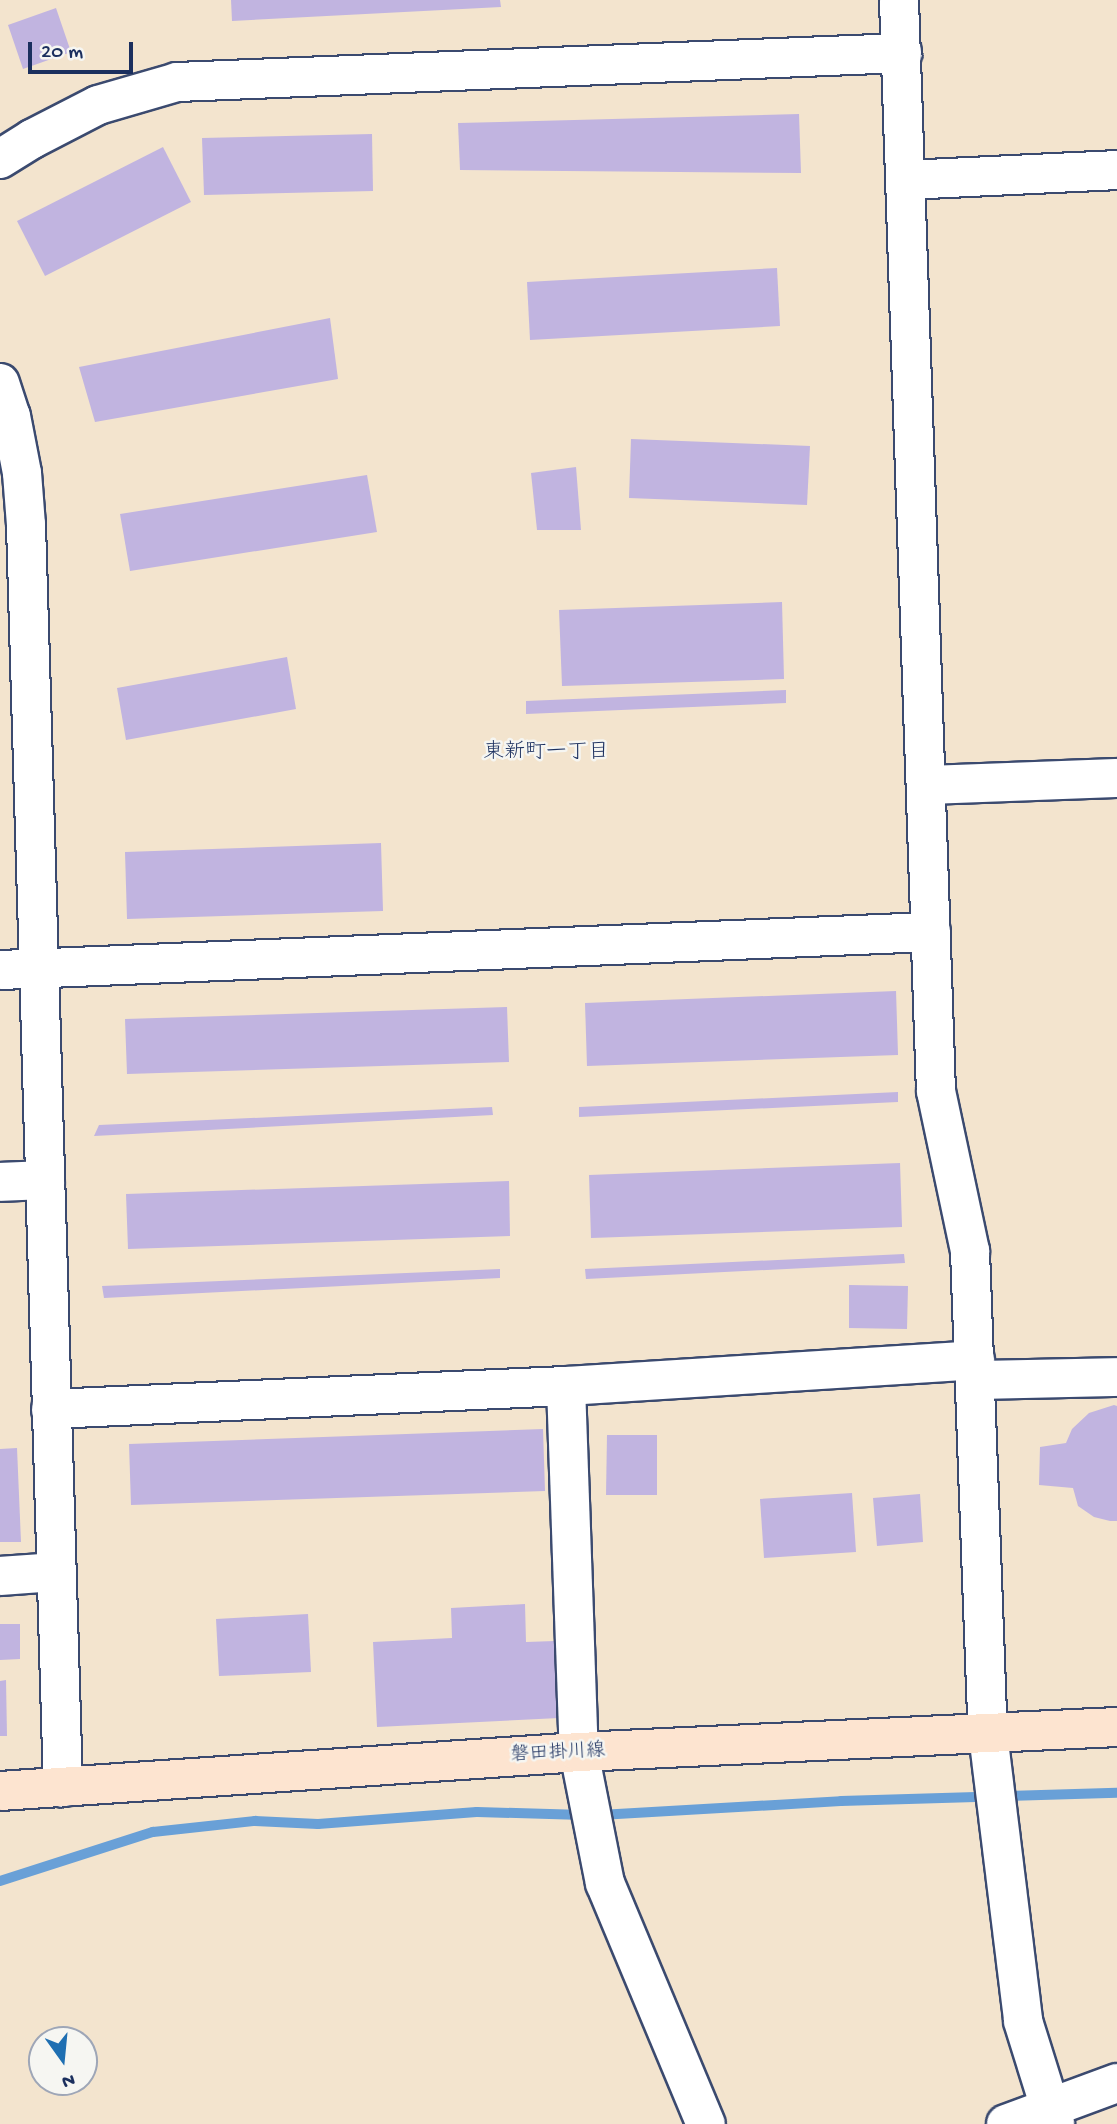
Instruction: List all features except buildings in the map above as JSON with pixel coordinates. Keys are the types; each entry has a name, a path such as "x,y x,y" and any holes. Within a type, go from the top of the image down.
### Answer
{"main road":[{"name":"磐田掛川線","path":"0,1791 579,1752 1117,1727"}],"street":[{"path":"899,0 936,1091 970,1251 988,1734 1023,2021 1052,2116"},
{"path":"0,159 97,105 177,82 902,53"},
{"path":"906,180 1117,170"},
{"path":"0,383 11,416 22,473 26,525 63,1787"},
{"path":"927,785 1117,778"},
{"path":"0,970 931,932"},
{"path":"0,1182 45,1180"},
{"path":"51,1409 975,1370 1117,1377"},
{"path":"566,1386 579,1752 605,1883 706,2124"},
{"path":"0,1576 56,1572"},
{"path":"1006,2124 1052,2116 1117,2083"}],"waterway":[{"path":"600,1815 841,1801 1117,1793"},
{"path":"0,1881 153,1832 255,1821 318,1824 477,1812 583,1815"}],"district":[{"name":"東新町一丁目","path":"546,754"}]}
